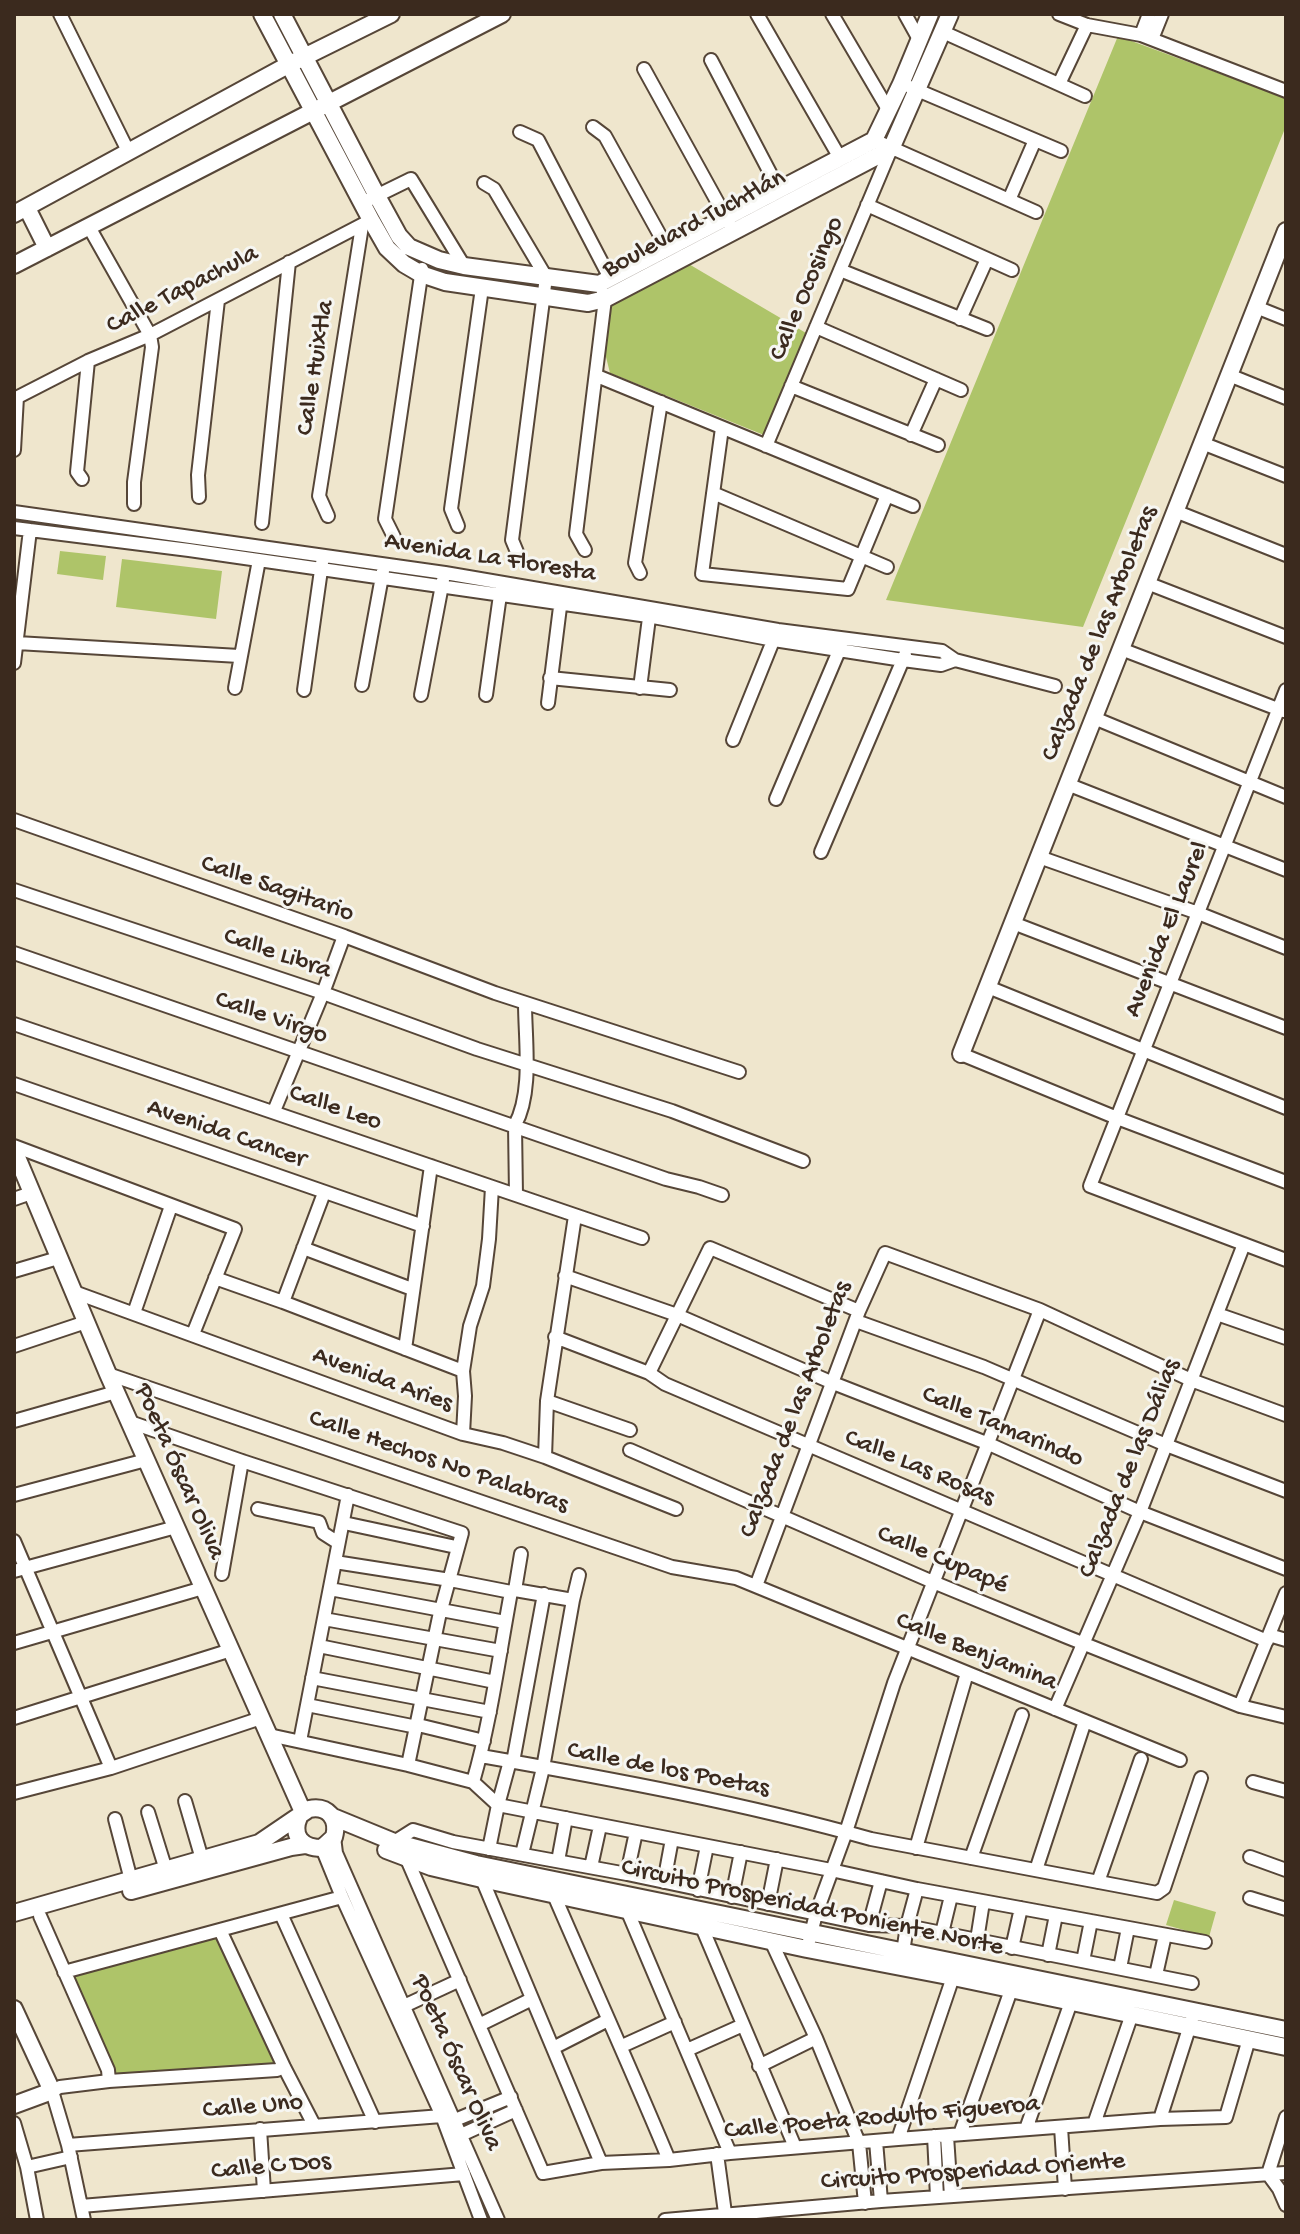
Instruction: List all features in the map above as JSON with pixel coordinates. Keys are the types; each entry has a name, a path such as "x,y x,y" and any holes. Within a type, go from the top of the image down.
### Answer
{"street":[{"path":"60,14 129,153"},
{"path":"262,14 296,61"},
{"path":"282,14 296,61"},
{"path":"47,248 20,211 296,61 391,14"},
{"path":"14,265 502,14"},
{"path":"757,14 840,158"},
{"path":"832,14 889,111"},
{"path":"905,14 920,41"},
{"path":"930,14 874,140 1036,212"},
{"path":"891,149 950,14"},
{"path":"1059,14 1087,25 1146,37 1286,91"},
{"path":"1146,37 1149,14"},
{"path":"1146,37 1162,14"},
{"path":"1059,84 1087,25"},
{"path":"943,32 1085,96"},
{"path":"711,60 779,190"},
{"name":"Boulevard Tuchtlán","path":"296,61 370,199 409,247 439,260 464,266 605,287 891,149"},
{"path":"644,69 730,225"},
{"path":"901,84 1061,151"},
{"path":"593,127 605,136 667,248"},
{"path":"520,132 538,140 605,287 597,376 576,534 585,550"},
{"name":"Boulevard Tuchtlán","path":"370,199 366,223 404,264 421,274 445,282 588,303 605,287 667,248 730,225 779,190 874,140"},
{"path":"1009,200 1035,140"},
{"name":"Calle Ocosingo","path":"766,446 891,149"},
{"path":"370,199 411,179 464,266"},
{"path":"484,183 494,189 546,277 512,540 517,552"},
{"path":"867,205 1012,270"},
{"name":"Calle Tapachula","path":"16,398 88,361 150,335 366,223"},
{"name":"Calle Huixtla","path":"328,516 319,496 366,223"},
{"path":"89,227 150,335 152,347 134,482 134,504"},
{"name":"Calzada de las Arboletas","path":"961,1054 1285,238"},
{"path":"394,537 385,519 423,253"},
{"path":"960,319 987,259"},
{"path":"262,523 289,262"},
{"path":"840,270 987,329"},
{"path":"458,526 451,509 482,288"},
{"path":"199,497 198,475 218,300"},
{"path":"1256,307 1286,319"},
{"path":"816,327 961,390"},
{"path":"82,479 77,472 88,361"},
{"path":"1229,375 1286,398"},
{"path":"597,376 913,506"},
{"path":"911,435 936,379"},
{"path":"791,386 938,445"},
{"path":"14,450 16,398"},
{"path":"640,573 635,563 661,402"},
{"path":"722,428 702,574 848,589 887,495"},
{"path":"1202,443 1286,476"},
{"path":"713,493 887,567"},
{"path":"1175,511 1286,555"},
{"name":"Avenida La Floresta","path":"14,512 445,573 503,589 905,654 941,665 955,660 1055,686"},
{"name":"Avenida La Floresta","path":"14,528 441,587 503,589"},
{"path":"14,663 30,530"},
{"path":"304,690 320,570 325,556"},
{"path":"235,688 259,560"},
{"path":"362,685 384,564"},
{"path":"421,695 445,573"},
{"path":"1147,583 1286,637"},
{"path":"486,695 503,589"},
{"path":"548,703 562,598"},
{"path":"640,688 649,612"},
{"path":"733,740 776,635"},
{"path":"17,643 239,656"},
{"path":"776,799 841,645"},
{"path":"1121,649 1282,711"},
{"path":"821,852 905,654"},
{"path":"550,678 670,690"},
{"name":"Avenida El Laurel","path":"1244,1244 1090,1186 1249,783 1282,711 1286,690"},
{"path":"1094,718 1286,797"},
{"path":"1067,784 1286,870"},
{"name":"Calle Sagitario","path":"14,820 344,936 495,993 739,1072"},
{"path":"1039,857 1198,913 1286,948"},
{"name":"Calle Libra","path":"14,890 323,993 525,1065 672,1111 803,1161"},
{"path":"1013,923 1286,1028"},
{"path":"274,1111 344,936"},
{"name":"Calle Virgo","path":"14,953 666,1179 722,1195"},
{"path":"988,987 1286,1108"},
{"path":"516,1195 515,1125 526,1092 525,1003"},
{"name":"Calle Leo","path":"14,1024 642,1238"},
{"path":"961,1054 1286,1182"},
{"name":"Avenida Cancer","path":"14,1084 423,1226"},
{"path":"14,1148 235,1229 193,1334"},
{"name":"Poeta Óscar Oliva","path":"14,1148 108,1374 269,1735 301,1815 295,1829 300,1841 326,1835"},
{"path":"405,1349 431,1166"},
{"path":"463,1434 463,1371 470,1326 483,1286 492,1187"},
{"path":"14,1199 31,1193"},
{"path":"283,1302 324,1193"},
{"path":"134,1313 171,1206"},
{"path":"545,1457 547,1401 575,1216"},
{"path":"1244,1244 1286,1260"},
{"name":"Calzada de las Dálias","path":"1055,1709 1140,1512 1244,1244"},
{"path":"303,1248 412,1289"},
{"path":"649,1373 710,1248 858,1316 1166,1445 1286,1491"},
{"name":"Calzada de las Arboletas","path":"756,1586 858,1316 885,1253 1040,1310"},
{"path":"14,1271 58,1258"},
{"name":"Calle Tamarindo","path":"565,1276 677,1315 833,1383 989,1444 1140,1512 1286,1569"},
{"path":"215,1278 463,1371"},
{"name":"Avenida Aries","path":"74,1292 463,1434 545,1457 676,1509"},
{"path":"809,1941 907,1648 1040,1310 1191,1380 1286,1415"},
{"path":"1217,1314 1286,1338"},
{"path":"14,1346 86,1322"},
{"name":"Calle Las Rosas","path":"555,1337 649,1373 665,1384 1112,1576 1268,1638 1286,1640"},
{"name":"Calle Hechos No Palabras","path":"108,1374 672,1567 736,1578 756,1586"},
{"path":"14,1421 116,1392"},
{"path":"547,1401 630,1430"},
{"path":"130,1422 462,1533 441,1610 408,1765"},
{"name":"Calle Cupapé","path":"630,1450 933,1582 1240,1706 1286,1717"},
{"path":"14,1495 146,1460"},
{"path":"222,1574 242,1461"},
{"path":"300,1741 348,1495"},
{"path":"258,1509 319,1522 323,1533 337,1542"},
{"path":"344,1523 456,1547"},
{"path":"19,1569 176,1527"},
{"path":"14,1541 19,1569 53,1631 111,1768"},
{"path":"473,1782 481,1756 505,1622 521,1554"},
{"path":"335,1562 573,1600"},
{"path":"522,1854 543,1768 579,1575"},
{"name":"Calle Benjamina","path":"756,1586 1180,1760"},
{"path":"14,1643 203,1588"},
{"path":"330,1589 505,1622"},
{"path":"1240,1706 1286,1593"},
{"path":"489,1849 498,1805 512,1761 544,1594"},
{"path":"324,1619 501,1651"},
{"path":"319,1646 495,1682"},
{"path":"14,1718 231,1650"},
{"path":"916,1848 967,1673"},
{"path":"312,1678 490,1712"},
{"path":"307,1705 484,1741"},
{"path":"971,1858 1022,1715"},
{"path":"14,1793 111,1768 261,1718"},
{"path":"1036,1870 1085,1721"},
{"path":"269,1735 473,1782 498,1805 951,1896 1205,1942"},
{"name":"Calle de los Poetas","path":"481,1756 669,1790 916,1848 1157,1893 1164,1888 1201,1778"},
{"path":"1098,1882 1141,1759"},
{"path":"1253,1782 1286,1791"},
{"path":"185,1801 202,1859"},
{"path":"14,1913 259,1843 315,1808 328,1812 326,1835 14,1925"},
{"path":"148,1812 166,1870"},
{"path":"558,1861 566,1818"},
{"path":"115,1819 131,1880"},
{"path":"591,1867 600,1826"},
{"path":"394,1842 413,1830 453,1842 627,1874 869,1925 907,1926 1192,1983"},
{"path":"627,1874 636,1832"},
{"name":"Poeta Óscar Oliva","path":"326,1835 342,1897 448,2118 461,2135 498,2220"},
{"name":"Poeta Óscar Oliva","path":"326,1835 404,2006 448,2118 481,2220"},
{"name":"Circuito Prosperidad Poniente Norte","path":"326,1835 394,1842 1011,1990 1132,2014 1286,2030"},
{"name":"Circuito Prosperidad Poniente Norte","path":"326,1835 431,1867 771,1941 809,1941 903,1952 1192,2019 1249,2039 1286,2047"},
{"path":"664,1882 672,1839"},
{"path":"698,1890 707,1846"},
{"path":"732,1897 741,1852"},
{"path":"406,1857 516,2110 461,2135"},
{"path":"1250,1857 1286,1870"},
{"path":"768,1904 777,1859"},
{"path":"482,1879 601,2163"},
{"path":"869,1925 881,1881"},
{"path":"903,1952 917,1889"},
{"path":"554,1895 669,2160"},
{"path":"942,1933 951,1896"},
{"path":"64,1972 342,1897"},
{"path":"1250,1898 1286,1909"},
{"path":"977,1940 983,1902"},
{"path":"1012,1948 1021,1908"},
{"path":"627,1910 687,2050 724,2153 725,2213"},
{"path":"281,1914 375,2122"},
{"path":"1048,1955 1056,1915"},
{"path":"40,1916 108,2070 109,2081"},
{"path":"1083,1961 1091,1921"},
{"path":"701,1925 795,2147"},
{"path":"1120,1968 1128,1928"},
{"path":"220,1930 314,2125"},
{"path":"1156,1975 1165,1935"},
{"path":"771,1941 816,2038 859,2143 865,2203"},
{"path":"898,2139 953,1977"},
{"path":"404,2006 460,1980"},
{"path":"937,2197 947,2135 1011,1990"},
{"path":"479,2025 532,1999"},
{"path":"1026,2129 1071,2002"},
{"path":"14,2009 52,2091 84,2220"},
{"path":"1094,2124 1132,2014"},
{"path":"1160,2119 1192,2019"},
{"path":"553,2048 608,2020"},
{"path":"622,2046 675,2022"},
{"path":"687,2050 743,2025"},
{"path":"759,2066 816,2038"},
{"name":"Calle Poeta Rodulfo Figueroa","path":"516,2110 543,2173 601,2163 669,2160 795,2147 1160,2119 1226,2117 1249,2039"},
{"path":"14,2105 60,2087 284,2067"},
{"name":"Calle Uno","path":"27,2167 69,2151 260,2129 448,2118 511,2097"},
{"path":"1286,2117 1268,2174 1286,2205"},
{"path":"14,2123 27,2167 37,2220"},
{"path":"1061,2127 1065,2189"},
{"path":"260,2129 264,2191"},
{"path":"947,2135 951,2196"},
{"path":"876,2141 881,2201"},
{"path":"1279,2189 1285,2170"},
{"name":"Circuito Prosperidad Oriente","path":"665,2220 881,2201 1268,2174 1285,2170"},
{"name":"Calle C Dos","path":"81,2206 464,2174"}],"green space":[{"path":"1118,36 1286,98 1286,126 1083,627 886,600"},
{"path":"687,263 806,333 764,435 610,373 605,353 612,304"},
{"path":"60,551 106,556 103,580 57,574"},
{"path":"122,559 222,571 216,619 116,607"},
{"path":"1174,1900 1216,1912 1209,1937 1166,1925"},
{"path":"219,1935 280,2063 276,2067 112,2077 68,1974"}]}
